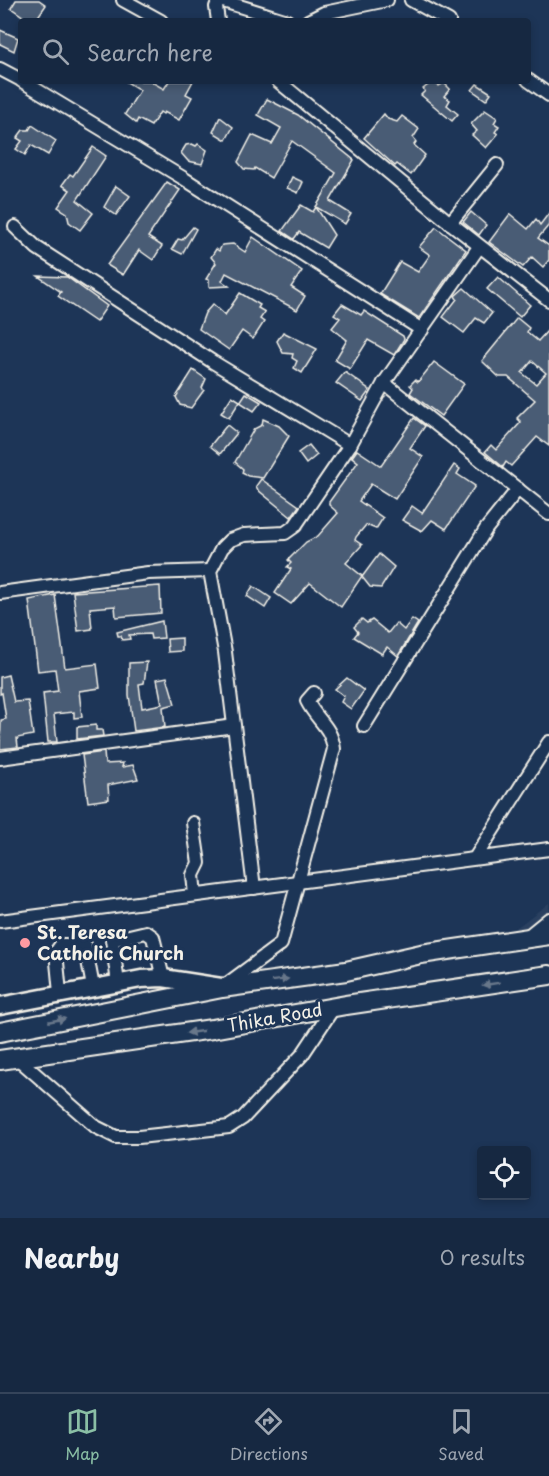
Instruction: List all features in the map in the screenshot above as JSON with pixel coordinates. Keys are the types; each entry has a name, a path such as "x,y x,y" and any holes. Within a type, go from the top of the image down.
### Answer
{"highway":[{"name":"Thika Road","path":"0,1032 222,987 346,971 422,954 549,935"},
{"name":"Thika Road","path":"8,1058 212,1029 334,1007 549,975"}],"main road":[{"name":"Thika Road","path":"0,1006 93,987 163,978 222,987"}],"street":[{"path":"123,0 155,18"},
{"path":"217,18 216,12 220,0 277,18"},
{"path":"314,18 324,13 387,0"},
{"path":"411,0 444,18"},
{"path":"0,69 18,79"},
{"path":"531,82 549,95"},
{"path":"27,84 183,178 422,330"},
{"path":"282,84 479,247 549,300"},
{"path":"450,223 497,165"},
{"path":"15,227 46,255 213,362 350,445"},
{"path":"254,888 225,652 210,571 222,548 230,540 244,536 285,533 295,526 350,445 384,383 479,247"},
{"path":"384,383 549,514"},
{"path":"364,726 486,529 518,489"},
{"path":"0,592 148,573 210,571"},
{"path":"222,987 281,944 334,749 332,734 314,716 307,701 314,693"},
{"path":"0,758 234,726"},
{"path":"475,858 549,742"},
{"path":"194,823 199,863 193,875 195,895"},
{"path":"0,921 549,849"},
{"path":"527,937 549,919"},
{"path":"118,983 112,940 146,932 153,937 163,978"},
{"path":"60,993 56,951 61,945 85,945 93,987"},
{"path":"8,1058 96,1127 116,1137 139,1137 229,1127 243,1118 302,1055 334,1007"}],"shaded area":[{"path":"549,903 549,930 508,933 520,925"}],"building":[{"path":"16,0 39,0 46,5 37,18 26,18 11,8"},
{"path":"0,30 18,38 14,51 0,44"},
{"path":"130,84 155,84 164,89 167,84 191,84 186,94 192,97 179,120 160,112 151,126 138,119 136,123 125,114 140,90"},
{"path":"429,84 439,86 445,84 450,89 444,96 450,100 447,105 458,114 452,121 421,95 425,91 423,89"},
{"path":"477,84 491,93 486,100 472,90"},
{"path":"267,99 298,115 354,160 330,201 351,214 345,224 316,207 336,173 292,141 271,178 255,168 254,170 244,169 238,162 252,135 272,144 281,128 258,115"},
{"path":"485,110 497,118 494,123 499,126 495,132 498,134 486,148 472,135 477,131 471,124"},
{"path":"384,114 388,119 397,122 402,116 419,129 413,138 416,142 414,145 425,155 411,175 397,164 395,166 364,138"},
{"path":"220,117 233,127 226,140 213,132"},
{"path":"32,125 56,141 48,155 31,145 25,155 16,149 22,141 17,138 23,130 29,130"},
{"path":"198,144 207,150 202,164 188,161 181,153 186,145 196,146"},
{"path":"93,147 106,156 77,200 93,213 80,230 69,222 67,213 58,207 70,190 62,185 70,174 73,176"},
{"path":"292,177 303,182 298,193 287,188"},
{"path":"167,182 180,190 148,237 162,246 153,260 139,250 123,275 107,265"},
{"path":"116,186 130,196 116,215 104,207"},
{"path":"301,205 313,212 316,207 334,235 326,248 299,232 294,239 282,231"},
{"path":"471,212 486,225 479,235 463,222"},
{"path":"549,213 549,225 538,238 549,246 549,260 543,267 532,257 523,267 489,242 510,214 528,229 536,219 540,225"},
{"path":"193,227 196,229 182,254 172,249 178,239 182,240"},
{"path":"436,227 466,250 419,318 380,294 400,262 418,272 430,255 419,247"},
{"path":"253,237 302,271 291,287 305,296 297,310 226,273 222,281 229,286 209,287 209,280 206,279 216,263 211,257 216,249 219,251 222,245 233,244 245,252"},
{"path":"38,276 67,277 107,306 96,322 58,296 61,292"},
{"path":"498,277 530,305 520,317 487,289"},
{"path":"464,288 492,313 484,323 476,318 464,333 443,317 457,299 455,296"},
{"path":"240,293 260,305 258,308 265,312 260,319 264,322 253,339 242,331 229,350 199,329 205,313 213,304 225,315"},
{"path":"342,304 361,315 364,311 403,336 404,339 394,355 368,340 350,369 335,360 347,340 332,328 340,318 334,314"},
{"path":"517,318 529,328 527,332 538,341 549,329 549,446 537,437 511,466 506,462 503,467 485,452 491,445 496,450 521,422 517,418 535,400 508,377 499,377 482,361","holes":["532,361 546,373 536,384 522,373"]},
{"path":"283,332 317,349 302,373 294,368 297,361 292,358 293,354 283,353 277,341"},
{"path":"434,362 464,384 441,416 410,393 413,388 410,385 415,380 418,382"},
{"path":"193,370 206,379 202,388 204,390 191,408 180,405 176,397"},
{"path":"345,372 370,390 362,401 336,383"},
{"path":"246,393 261,402 254,411 240,402"},
{"path":"232,396 240,401 229,418 221,413"},
{"path":"414,418 425,426 410,448 423,457 395,499 371,484 359,501 383,518 376,529 366,525 356,537 355,540 362,545 346,563 362,576 341,607 310,583 291,604 275,593 291,569 287,567 291,563 288,560 306,542 318,536 338,513 329,505 329,502 358,462 352,457 357,450 381,466"},
{"path":"263,419 279,426 289,436 263,478 242,473 243,469 235,462 254,429 262,425"},
{"path":"227,425 237,433 220,454 210,446"},
{"path":"309,445 317,455 306,464 298,453"},
{"path":"454,465 460,469 457,474 475,486 446,529 432,520 422,531 402,520 412,506 422,513"},
{"path":"261,479 299,506 291,517 258,490 256,486"},
{"path":"379,554 394,567 381,588 370,587 362,577"},
{"path":"160,586 161,613 116,617 115,606 90,608 92,629 78,631 73,592"},
{"path":"253,586 271,598 265,608 247,596"},
{"path":"55,595 65,668 97,664 100,688 79,691 82,717 74,718 74,712 54,714 57,742 48,742 43,693 58,691 55,669 38,671 29,600"},
{"path":"362,619 367,623 372,620 388,633 396,623 404,630 412,619 418,623 398,656 387,647 382,654 354,637 358,632 354,627"},
{"path":"162,621 164,638 151,639 150,634 129,635 130,639 122,640 121,636 118,636 117,632"},
{"path":"182,638 182,651 168,652 167,639"},
{"path":"147,662 144,683 139,684 142,708 162,704 157,679 167,677 175,704 163,707 165,727 134,731 129,695 129,663"},
{"path":"8,675 14,702 28,701 33,735 17,738 18,747 0,749 1,720 6,719 2,693 0,694 0,677"},
{"path":"347,678 364,691 351,709 341,702 344,696 335,689"},
{"path":"96,725 96,730 102,730 103,736 77,739 77,727"},
{"path":"104,752 105,764 123,763 122,767 133,765 138,779 108,785 109,799 88,802 82,755"}],"place":[{"name":"St. Teresa Catholic Church","path":"25,943"}]}
